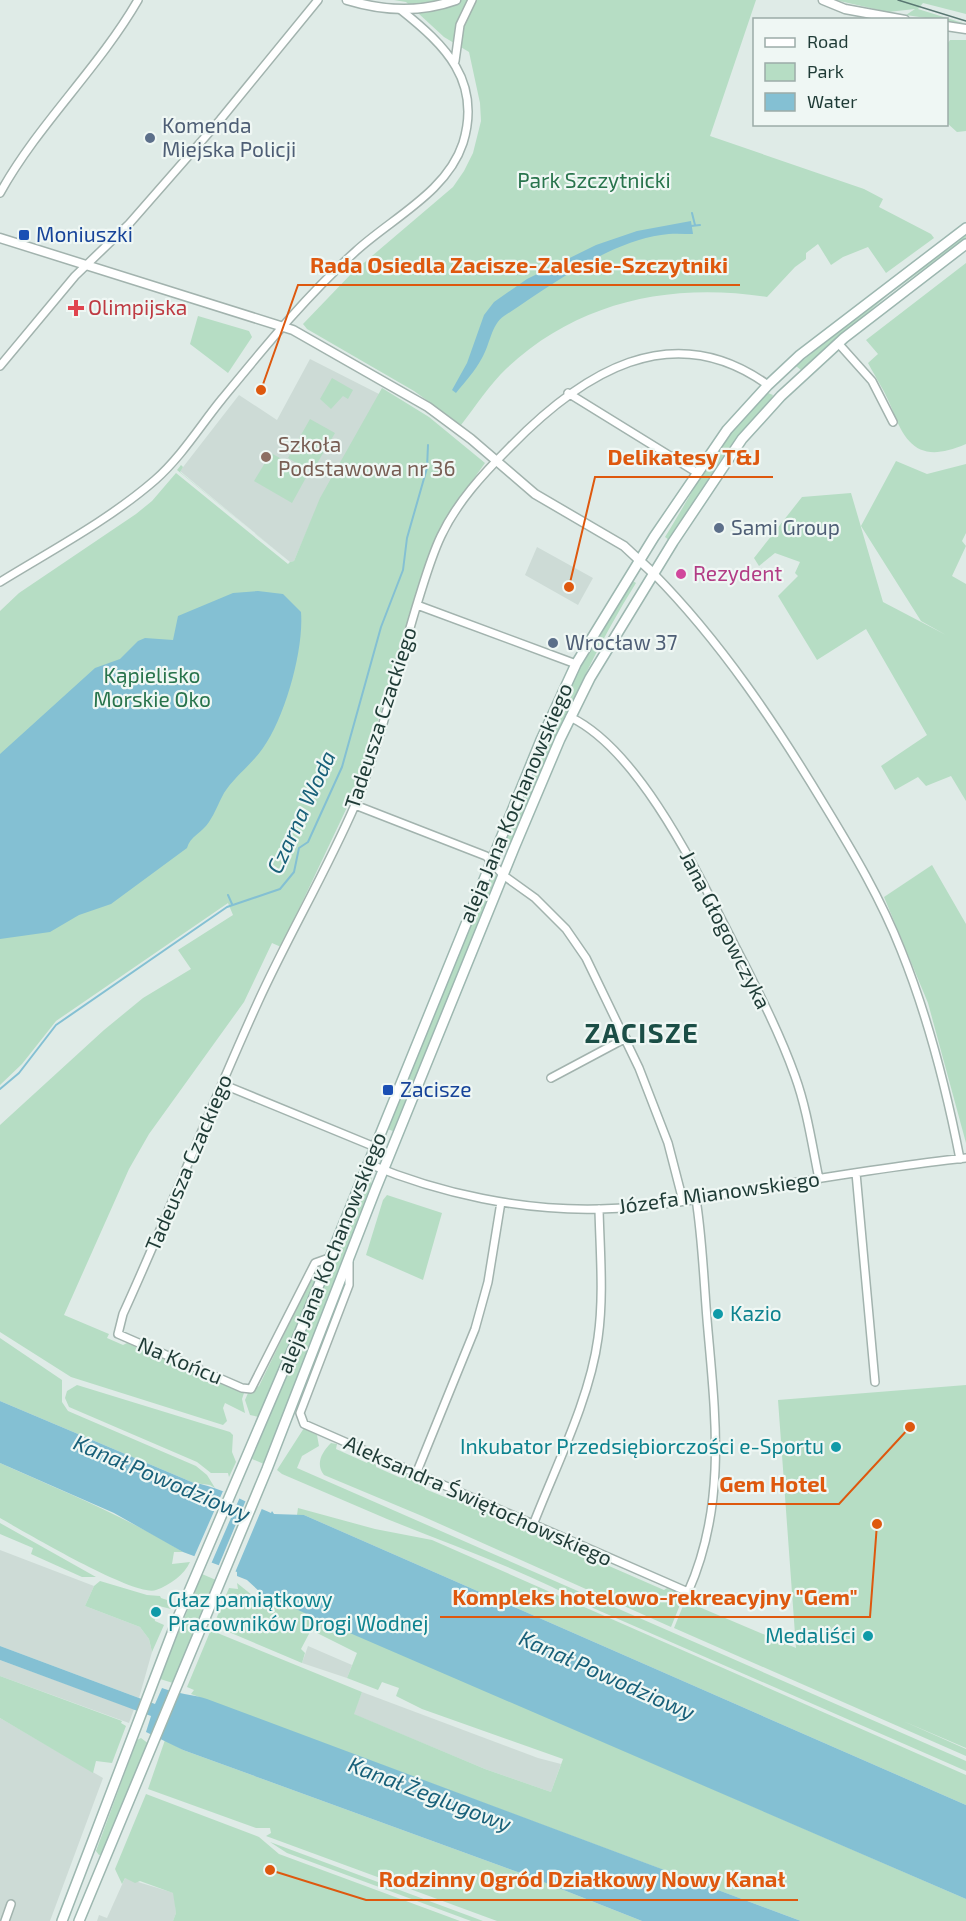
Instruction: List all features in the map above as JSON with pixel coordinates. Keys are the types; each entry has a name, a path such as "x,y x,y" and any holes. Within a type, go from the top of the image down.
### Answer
{"main road":[{"name":"aleja Jana Kochanowskiego","path":"62,1921 202,1561 369,1164 553,712 576,664 696,472 727,430 768,385 854,312 966,228"},
{"name":"aleja Jana Kochanowskiego","path":"79,1921 259,1489 383,1170 503,875 570,717 598,663 726,461 781,396 838,343 966,244"},
{"path":"768,385 781,396"}],"street":[{"path":"0,193 21,156 101,59 138,0"},
{"path":"0,366 86,266 129,224 220,120 318,0"},
{"path":"347,0 401,10 456,0"},
{"path":"455,61 460,26 472,0"},
{"path":"823,0 845,9 894,18"},
{"path":"0,582 100,520 157,478 180,455 221,400 284,326 356,251 434,189 447,175 463,143 467,114 466,93 455,61 436,38 401,10"},
{"path":"948,26 966,29"},
{"path":"0,238 284,326 428,407 535,494 624,546 641,560 696,618 737,671 803,769 859,863 900,948 921,1003 963,1158"},
{"path":"838,343 872,381 893,422"},
{"name":"Tadeusza Czackiego","path":"118,1334 123,1314 262,994 355,805 376,746 417,605 444,530 458,506 495,461 546,410 588,380 615,368 673,354 700,355 726,360 768,385"},
{"path":"568,393 696,472"},
{"path":"417,605 576,664"},
{"name":"Jana Głogowczyka","path":"570,717 597,736 630,768 677,838 712,901 789,1060 805,1112 819,1179"},
{"path":"355,805 483,854 492,860 503,875 546,908 577,943 626,1038 665,1135 682,1201"},
{"path":"550,1078 626,1038"},
{"path":"222,1084 375,1147"},
{"name":"Józefa Mianowskiego","path":"369,1164 442,1189 501,1202 555,1208 599,1209 682,1201 963,1158"},
{"path":"856,1173 875,1382"},
{"name":"Aleksandra Świętochowskiego","path":"305,1424 688,1592 703,1552 713,1509 717,1475 716,1429 696,1199"},
{"path":"416,1474 475,1329 488,1282 501,1202"},
{"path":"533,1525 586,1388 598,1338 601,1293 599,1209"},
{"name":"Na Końcu","path":"118,1334 250,1390 255,1386 315,1263 329,1258"},
{"name":"aleja Jana Kochanowskiego","path":"305,1424 300,1413 350,1282 349,1259"},
{"path":"5,1921 11,1904"}],"shaded area":[{"name":"Szkoła Podstawowa nr 36","path":"310,359 379,394 379,398 321,498 294,561 290,562 180,471 239,395 277,420"},
{"path":"537,547 593,578 578,605 525,575"},
{"path":"0,1550 94,1586 85,1606 140,1627 149,1639 152,1652 139,1698 0,1646"},
{"path":"308,1646 352,1665 347,1678 302,1663"},
{"path":"0,1660 134,1709 129,1723 0,1676"},
{"path":"362,1692 538,1758 561,1764 551,1792 485,1769 353,1714"},
{"path":"0,1718 103,1778 50,1921 0,1921"},
{"path":"125,1878 174,1893 176,1913 173,1921 97,1921 99,1915 107,1918"}],"green space":[{"name":"Park Szczytnicki","path":"394,0 756,0 710,136 864,189 883,199 879,207 931,234 934,238 886,273 868,247 843,257 831,265 818,244 806,253 806,259 795,267 767,297 696,292 662,295 595,312 535,345 507,368 488,388 461,425 414,391 307,329 303,324 352,273 453,187 473,153 481,121 480,103 469,52 444,37 406,2"},
{"path":"835,0 966,0 966,14 923,3 918,9 947,18 906,15 915,9 888,12"},
{"path":"948,18 966,24 948,21"},
{"path":"950,40 966,40 966,131 957,132 948,124 948,43"},
{"path":"966,234 966,238 888,295 801,370 796,366 901,281"},
{"path":"966,263 966,444 939,452 928,452 911,443 904,434 868,363 878,354 866,340"},
{"path":"198,316 249,331 252,337 228,373 190,344"},
{"path":"332,378 353,390 348,399 343,396 331,409 320,399"},
{"name":"Kąpielisko Morskie Oko","path":"382,388 429,417 485,463 450,512 432,546 359,782 281,947 272,943 244,1002 149,1134 129,1169 64,1315 109,1334 107,1338 123,1345 127,1343 244,1393 242,1399 245,1413 225,1403 223,1408 227,1421 223,1425 71,1377 0,1332 0,1125 104,1030 143,998 191,969 178,950 233,915 228,903 56,1021 22,1064 0,1085 0,611 19,593 136,514 152,501 176,473 288,564 294,561 320,498"},
{"path":"768,393 773,395 771,400 720,461 669,540 665,537 725,440 753,405"},
{"path":"310,419 335,433 312,472 288,458"},
{"path":"271,453 308,474 292,503 254,481"},
{"path":"896,461 927,474 966,464 966,533 962,541 966,546 952,576 966,584 966,801 951,776 926,786 918,777 895,790 881,766 927,735 866,629 817,660 778,596 798,576 795,573 800,562 775,553 759,566 754,558 802,497 851,493 883,602 946,635 921,621 861,526"},
{"path":"181,465 183,467 180,472 290,562 177,470"},
{"path":"633,581 636,583 600,646 568,711 510,845 504,843 573,680"},
{"path":"932,865 966,924 966,1143 928,1003 884,897"},
{"path":"492,874 495,874 497,878 393,1131 387,1129"},
{"path":"372,1171 371,1186 264,1464 252,1459"},
{"path":"387,1195 442,1213 423,1280 366,1255 383,1200"},
{"path":"316,1269 320,1271 259,1417 250,1415 245,1400 248,1393 259,1386"},
{"path":"0,1338 62,1380 62,1402 68,1411 196,1466 207,1475 215,1488 194,1483 0,1401"},
{"path":"77,1385 230,1432 233,1435 232,1452 236,1462 229,1477 228,1473 211,1473 197,1462 69,1407 65,1398 67,1391"},
{"path":"966,1385 966,1748 903,1721 966,1749 966,1756 674,1628 685,1601 796,1648 778,1400"},
{"path":"304,1428 317,1435 319,1446 302,1456 297,1468 966,1761 966,1771 593,1608 518,1571 282,1474 277,1470"},
{"path":"331,1443 337,1444 336,1449 367,1463 370,1459 376,1461 376,1467 401,1478 406,1474 425,1483 425,1489 447,1498 452,1495 457,1500 485,1512 487,1510 495,1513 495,1517 537,1531 544,1537 564,1546 567,1544 572,1546 573,1550 599,1562 603,1560 609,1562 609,1566 664,1590 667,1588 682,1594 682,1600 671,1627 324,1475 320,1462"},
{"path":"0,1463 116,1515 183,1552 174,1552 172,1564 190,1562 176,1579 156,1590 144,1590 104,1574 54,1549 0,1518"},
{"path":"298,1508 375,1529 432,1540 966,1775 966,1805 304,1515 297,1515"},
{"path":"0,1523 96,1577 82,1577 31,1554 33,1548 0,1534"},
{"path":"202,1574 216,1580 173,1683 160,1679"},
{"path":"100,1581 147,1595 160,1596 170,1601 171,1609 159,1606 153,1611 155,1621 164,1625 152,1652 149,1639 140,1627 85,1606 94,1586"},
{"path":"237,1583 257,1599 261,1593 966,1899 966,1921 801,1921 191,1694 194,1690 187,1687 210,1632 215,1632 362,1692 354,1714 485,1769 551,1792 563,1759 422,1709 396,1696 399,1688 382,1682 378,1690 347,1678 357,1653 311,1630 301,1649 305,1653 302,1663 217,1627 214,1624 229,1588 238,1589"},
{"path":"0,1676 122,1721 121,1723 126,1726 112,1763 96,1761 93,1773 0,1718"},
{"path":"141,1738 149,1744 103,1854 99,1855 96,1851 137,1740"},
{"path":"165,1740 183,1750 523,1874 642,1921 497,1921 266,1836 271,1833 270,1828 256,1828 148,1789"},
{"path":"146,1794 259,1837 279,1854 460,1921 173,1921 176,1913 173,1893 125,1878 122,1884 115,1869"},
{"path":"270,1842 483,1921 471,1921 287,1853"}],"water":[{"path":"691,221 693,234 661,235 640,240 599,256 504,316 496,325 485,353 476,367 456,393 452,390 467,363 484,315 494,302 527,279 596,245 637,231"},
{"path":"258,591 283,594 301,612 296,664 279,719 271,735 259,754 228,787 209,822 191,840 187,848 111,904 79,915 50,932 0,939 0,754 95,668 120,659 138,641 145,638 173,640 178,616 233,593"},
{"name":"Kanał Powodziowy","path":"0,1401 271,1513 272,1511 274,1514 304,1515 966,1805 966,1899 322,1621 261,1593 247,1580 237,1576 237,1572 183,1552 114,1513 0,1463"},
{"name":"Kanał Żeglugowy","path":"0,1646 155,1704 162,1688 207,1699 801,1921 642,1921 523,1874 183,1750 146,1732 151,1716 0,1660"}],"pier":[{"path":"223,1491 240,1497 211,1564 194,1557"},
{"path":"246,1500 263,1506 234,1575 218,1567"}],"waterway":[{"path":"692,213 695,225"},
{"name":"Czarna Woda","path":"691,226 700,225"},
{"name":"Czarna Woda","path":"0,1089 19,1073 56,1025 227,907 280,889 294,872 299,848 308,842 342,767 381,627 403,570 407,538 427,468 428,445"},
{"path":"228,895 232,904"}],"tram line":[{"path":"898,0 966,21"}],"place":[{"name":"Komenda Miejska Policji","path":"150,138"},
{"name":"Moniuszki","path":"24,235"},
{"name":"Olimpijska","path":"76,308"},
{"name":"Rada Osiedla Zacisze-Zalesie-Szczytniki","path":"261,390"},
{"name":"Szkoła Podstawowa nr 36","path":"266,457"},
{"name":"Sami Group","path":"719,528"},
{"name":"Rezydent","path":"681,574"},
{"name":"Delikatesy T&J","path":"569,587"},
{"name":"Wrocław 37","path":"553,643"},
{"name":"Zacisze","path":"388,1090"},
{"name":"Kazio","path":"718,1314"},
{"name":"Gem Hotel","path":"910,1427"},
{"name":"Inkubator Przedsiębiorczości e-Sportu","path":"836,1447"},
{"name":"Kompleks hotelowo-rekreacyjny \"Gem\"","path":"877,1524"},
{"name":"Głaz pamiątkowy Pracowników Drogi Wodnej","path":"156,1612"},
{"name":"Medaliści","path":"868,1636"},
{"name":"Rodzinny Ogród Działkowy Nowy Kanał","path":"270,1870"}],"district":[{"name":"ZACISZE","path":"642,1034"}]}
